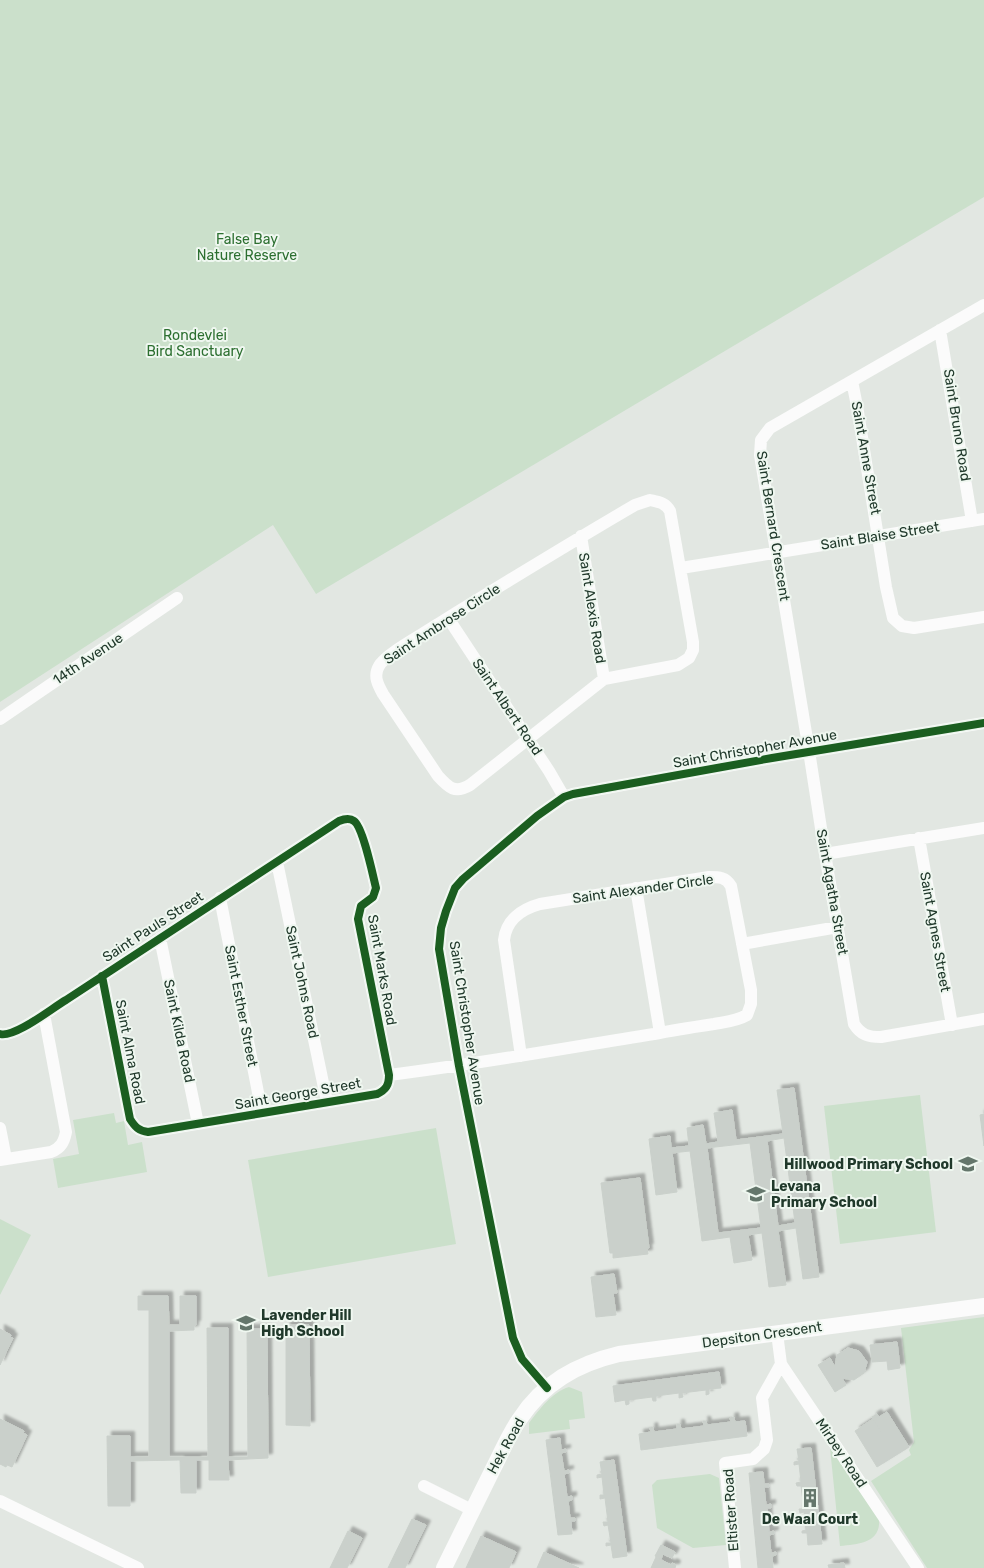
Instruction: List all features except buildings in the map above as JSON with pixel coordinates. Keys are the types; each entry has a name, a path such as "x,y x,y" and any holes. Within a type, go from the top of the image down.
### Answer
{"street":[{"name":"Saint Bernard Crescent","path":"809,752 760,455 761,440 770,428 984,305"},
{"name":"Saint Bruno Road","path":"940,330 978,520"},
{"name":"Saint Anne Street","path":"852,381 891,611 897,623 907,628 914,628 984,617"},
{"name":"Saint Ambrose Circle","path":"650,500 668,506 681,568 693,650 688,658 678,665 604,679 470,785 458,790 446,785 401,722 376,681 376,672 379,665 387,657 448,618 581,536 642,502 650,500"},
{"name":"Saint Blaise Street","path":"776,553 978,520"},
{"name":"Saint Alexis Road","path":"581,536 604,679"},
{"path":"681,568 776,553"},
{"name":"14th Avenue","path":"0,719 177,598"},
{"name":"Saint Albert Road","path":"448,618 549,771 564,797"},
{"name":"Saint Christopher Avenue","path":"548,1388 522,1359 512,1332 460,1066 439,949 442,928 455,888 463,878 537,816 564,797 573,794 984,723"},
{"name":"Saint Agatha Street","path":"809,752 852,1017 858,1031 871,1037 881,1037 952,1025"},
{"name":"Saint Marks Road","path":"277,862 339,821 350,819 358,826 376,888 373,897 358,910 358,919 389,1075"},
{"path":"825,854 984,828"},
{"name":"Saint Agnes Street","path":"919,838 952,1025"},
{"name":"Saint Pauls Street","path":"0,1034 10,1034 44,1014 277,862"},
{"name":"Saint Johns Road","path":"277,862 327,1102"},
{"name":"Saint Alexander Circle","path":"460,1066 521,1056 660,1033 734,1020 747,1015 751,1004 751,990 731,886 725,878 709,877 530,907 513,919 507,926 504,940 521,1056"},
{"path":"636,888 660,1033"},
{"name":"Saint Esther Street","path":"220,898 262,1113"},
{"path":"742,944 838,927"},
{"name":"Saint Kilda Road","path":"160,938 198,1124"},
{"name":"Saint Alma Road","path":"102,976 130,1119 134,1126 141,1131 148,1132 198,1124"},
{"path":"0,1128 3,1160 57,1150 64,1143 66,1132 44,1014"},
{"path":"952,1025 984,1019"},
{"path":"389,1075 460,1066"},
{"name":"Saint George Street","path":"198,1124 381,1092 388,1085 389,1075"},
{"name":"Depsiton Crescent","path":"548,1388 578,1367 619,1354 984,1306"},
{"name":"Mirbey Road","path":"778,1333 781,1364 918,1568"},
{"name":"Eltister Road","path":"735,1568 725,1463 753,1459 764,1449 767,1440 762,1398 781,1364"},
{"name":"Hek Road","path":"444,1568 518,1420 548,1388"},
{"path":"424,1486 472,1510"},
{"path":"0,1501 138,1568"}],"green space":[{"name":"False Bay Nature Reserve","path":"0,0 984,0 984,197 316,594 273,525 0,702"},
{"path":"920,1095 936,1232 840,1244 824,1106"},
{"path":"114,1113 116,1123 124,1121 128,1145 142,1142 147,1172 58,1188 53,1159 79,1154 73,1120"},
{"path":"436,1128 456,1244 268,1277 248,1160"},
{"path":"0,1219 31,1235 0,1295"},
{"path":"984,1317 984,1568 927,1568 871,1481 911,1455 909,1450 914,1442 901,1328"},
{"path":"569,1387 582,1392 585,1418 569,1420 570,1429 529,1434 529,1423 542,1407 557,1393"},
{"path":"830,1448 879,1519 879,1527 876,1533 873,1538 867,1541 840,1546"},
{"path":"710,1474 719,1478 726,1545 693,1548 657,1528 652,1485 657,1480"}],"cycle path":[{"path":"547,1388 522,1359 513,1338 459,1066 439,949 441,928 455,888 537,816 564,797 573,794 772,758 984,723"},
{"path":"0,1034 15,1032 24,1027 339,821 349,819 354,821 361,832 376,888 373,897 361,906 358,919 389,1075 388,1084 383,1091 377,1094 148,1132 142,1131 130,1119 102,976"}],"place":[{"name":"Hillwood Primary School","path":"968,1164"},
{"name":"Levana Primary School","path":"756,1194"},
{"name":"Lavender Hill High School","path":"246,1323"},
{"name":"De Waal Court","path":"810,1498"}],"park label":[{"name":"Rondevlei Bird Sanctuary","path":"195,344"}]}
